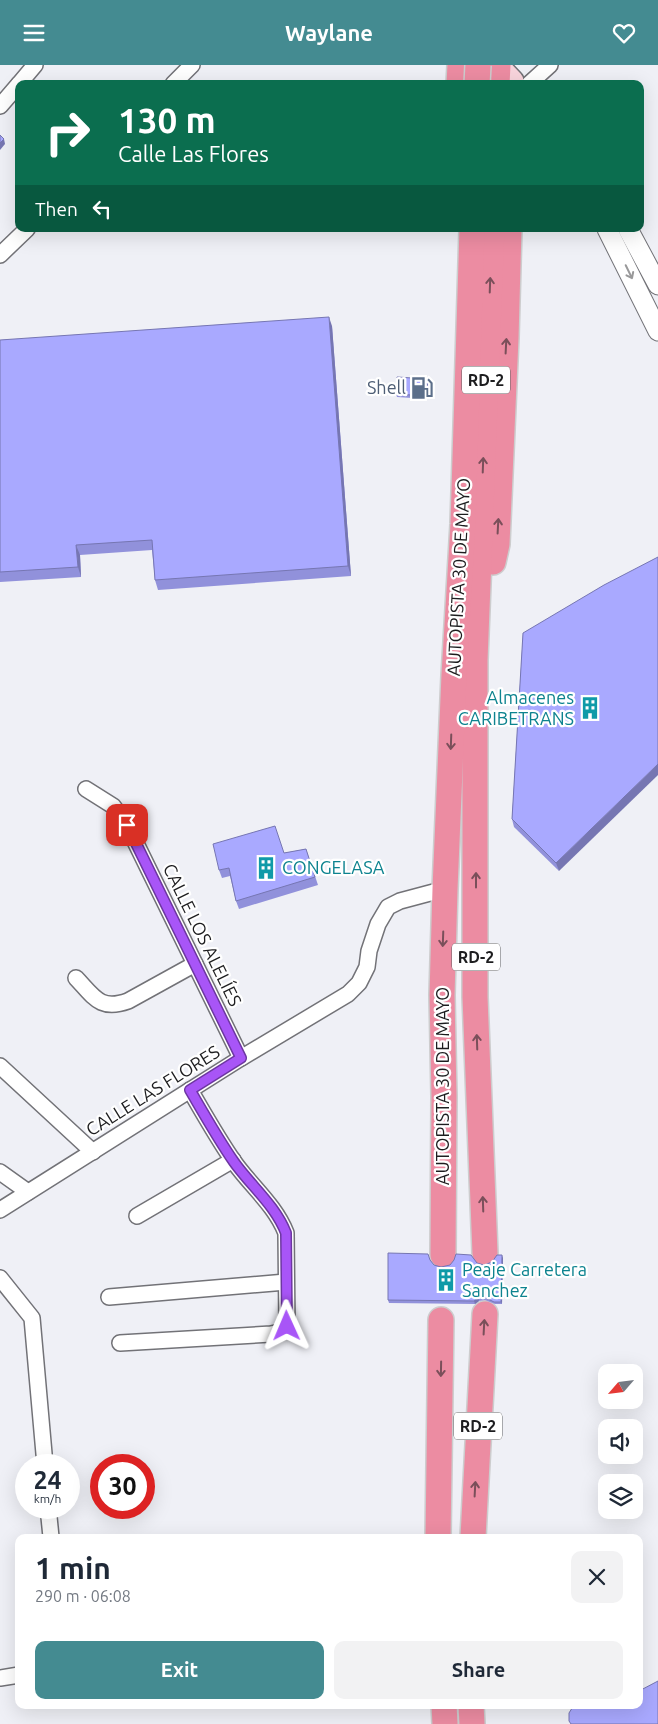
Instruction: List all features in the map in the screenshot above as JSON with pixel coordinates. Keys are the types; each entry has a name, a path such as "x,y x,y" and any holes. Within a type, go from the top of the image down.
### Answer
{"highway":[{"path":"459,80 460,65"},
{"path":"477,80 478,65"},
{"path":"454,675 447,591 456,232"},
{"name":"AUTOPISTA 30 DE MAYO","path":"472,232 471,528 475,660 475,997 485,1253"},
{"name":"AUTOPISTA 30 DE MAYO","path":"443,1255 444,1096 442,995 454,675 471,528 492,232"},
{"path":"475,660 497,543 509,232"},
{"path":"442,995 475,997"},
{"name":"RD-2","path":"473,1534 485,1314"},
{"name":"RD-2","path":"438,1534 441,1320"},
{"path":"444,1709 445,1724"},
{"path":"471,1709 472,1724"}],"main road":[{"path":"471,65 484,80"}],"street":[{"path":"23,80 36,65"},
{"path":"177,80 192,65"},
{"path":"510,76 550,65"},
{"path":"0,105 15,88"},
{"path":"0,255 24,232"},
{"path":"608,232 658,331"},
{"path":"630,232 658,285"},
{"name":"CALLE LOS ALELÍES","path":"86,789 114,806 127,825 241,1058"},
{"name":"CALLE LAS FLORES","path":"0,1210 241,1058 348,994 359,983 367,967 369,951 378,924 388,907 400,901 445,889"},
{"path":"76,978 103,1004 116,1005 128,1001 195,964"},
{"path":"0,1066 92,1152"},
{"path":"120,1343 280,1332 287,1326 286,1233 284,1226 271,1206 233,1160 190,1090"},
{"path":"137,1216 233,1160"},
{"path":"0,1172 28,1192"},
{"path":"0,1278 32,1318 44,1454"},
{"path":"109,1297 286,1282"},
{"path":"49,1519 51,1534"},
{"path":"0,1678 15,1676"}],"building":[{"path":"0,135 4,139 0,143"},
{"path":"329,317 348,566 155,580 152,540 76,545 78,567 0,572 0,340"},
{"path":"397,377 427,379 426,396 396,394"},
{"name":"Almacenes CARIBETRANS","path":"658,557 658,764 556,863 512,819 523,633 604,585"},
{"name":"CONGELASA","path":"275,826 284,853 306,849 315,877 236,901 229,868 219,870 213,844"},
{"name":"Peaje Carretera Sanchez","path":"388,1253 428,1254 434,1265 441,1267 450,1265 456,1254 471,1255 477,1263 484,1265 492,1262 497,1255 502,1255 501,1302 494,1302 484,1297 474,1301 388,1300"},
{"path":"658,1681 658,1724 571,1724 569,1721 569,1713 572,1709 643,1709 643,1689"}],"place":[{"name":"Shell","path":"422,388"},
{"name":"Almacenes CARIBETRANS","path":"590,708"},
{"name":"CONGELASA","path":"266,868"},
{"name":"Peaje Carretera Sanchez","path":"446,1280"}],"route":[{"path":"127,825 241,1058 190,1090 233,1160 281,1220 286,1233 287,1326"}]}
